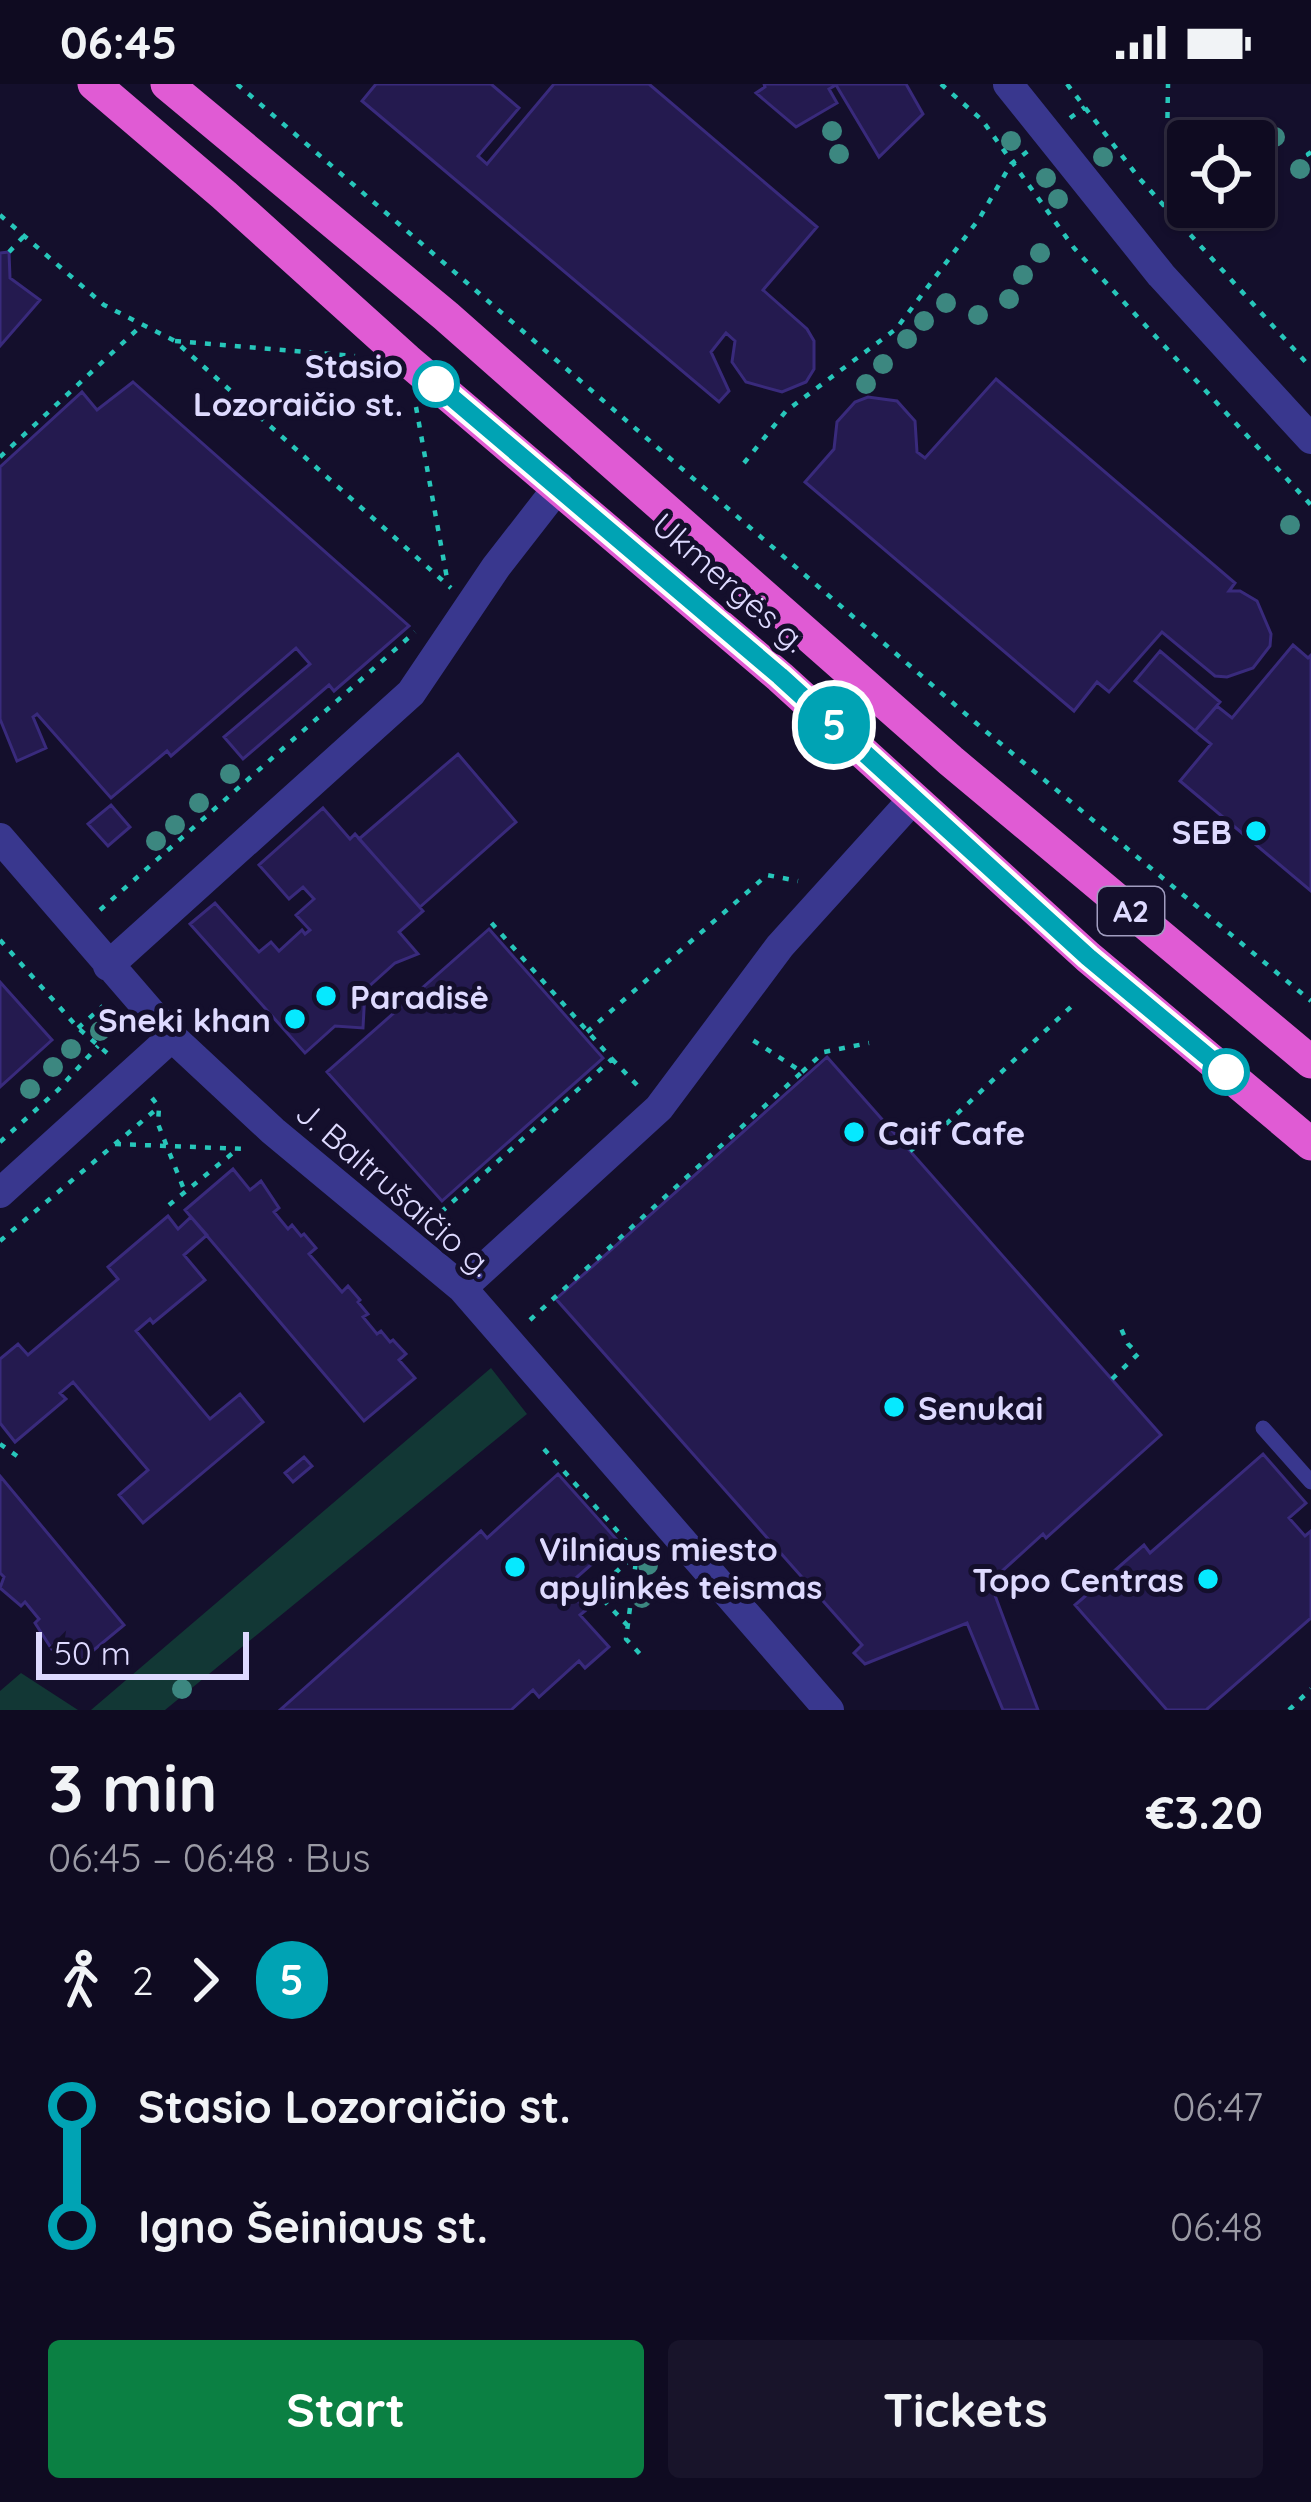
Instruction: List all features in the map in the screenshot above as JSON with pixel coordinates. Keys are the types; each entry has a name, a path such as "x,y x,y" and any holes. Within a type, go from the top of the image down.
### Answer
{"highway":[{"name":"Ukmergės g.","path":"94,84 407,360 559,486 1088,957 1311,1144"},
{"name":"Ukmergės g.","path":"167,84 446,316 951,760 1311,1062"},
{"path":"914,798 951,760"}],"street":[{"path":"1008,84 1160,275 1311,439"},
{"path":"108,966 411,693 496,567 559,486"},
{"path":"462,1288 659,1108 780,946 914,798"},
{"name":"J. Baltrušaičio g.","path":"0,838 172,1037 273,1131 462,1288 829,1710"},
{"path":"0,1193 172,1037"}],"lane":[{"path":"1263,1428 1311,1482"}],"path":[{"path":"237,84 983,729 1311,1001"},
{"path":"941,84 982,120 1075,248 1311,506"},
{"path":"1067,84 1166,208 1311,368"},
{"path":"1166,208 1168,84"},
{"path":"744,463 786,412 896,329 979,219 1011,164"},
{"path":"0,215 104,304 176,341 448,585 457,595 457,627"},
{"path":"9,252 24,236"},
{"path":"0,457 141,325"},
{"path":"176,341 407,360 448,585"},
{"path":"78,930 424,623"},
{"path":"587,1031 767,874 802,882"},
{"path":"488,919 659,1108"},
{"path":"0,940 78,1028 112,1057"},
{"path":"78,1028 110,999"},
{"path":"910,1151 944,1126 1076,1004"},
{"path":"724,1022 802,1072"},
{"path":"509,1341 824,1052 869,1043"},
{"path":"0,1142 98,1046"},
{"path":"410,1243 612,1059"},
{"path":"0,1241 159,1107 158,1124 185,1192"},
{"path":"115,1144 248,1149 273,1131"},
{"path":"170,1204 239,1148"},
{"path":"1112,1378 1138,1354 1118,1322"},
{"path":"0,1444 17,1456"},
{"path":"544,1449 637,1553 626,1639 641,1655"},
{"path":"584,1601 637,1553"},
{"path":"595,1591 628,1626"},
{"path":"1289,1710 1311,1689"}],"green space":[{"path":"491,1368 527,1414 165,1710 91,1710"},
{"path":"21,1673 78,1710 0,1710 0,1691"}],"building":[{"path":"376,84 491,84 519,108 478,156 487,164 554,84 649,84 817,227 763,290 814,341 814,369 806,382 782,392 746,382 732,362 735,341 726,333 711,352 729,391 719,402 362,101"},
{"path":"764,84 906,84 923,114 879,157 836,85 829,89 837,103 796,127 756,93"},
{"path":"9,252 10,278 40,300 0,346 0,253"},
{"path":"996,379 1235,583 1229,591 1240,591 1257,601 1271,634 1270,646 1253,668 1215,676 1162,632 1109,692 1097,682 1074,711 805,482 834,449 837,422 855,402 868,397 897,401 915,421 917,452 925,458"},
{"path":"133,382 409,626 334,691 329,685 243,759 224,737 310,664 296,648 171,756 167,751 111,798 37,714 33,717 46,748 17,761 0,719 0,467 82,392 97,410"},
{"path":"1293,645 1308,658 1311,655 1311,891 1180,781 1211,744 1195,731 1217,706 1232,718"},
{"path":"1160,651 1220,702 1195,731 1135,681"},
{"path":"458,754 516,822 420,907 359,839"},
{"path":"111,805 130,827 108,846 88,824"},
{"path":"323,808 350,839 355,834 423,911 399,932 418,954 395,963 365,990 363,1028 335,1026 305,1053 190,924 215,903 259,952 271,942 279,951 302,930 305,934 310,930 296,915 314,899 303,887 289,899 259,865"},
{"path":"489,929 603,1058 442,1201 327,1072"},
{"path":"0,982 52,1040 0,1087"},
{"name":"Senukai","path":"827,1057 1161,1435 990,1582 1038,1710 1003,1710 967,1623 865,1664 854,1653 862,1645 556,1299"},
{"path":"233,1169 250,1190 261,1181 279,1208 274,1212 288,1229 292,1225 304,1234 316,1248 309,1254 342,1292 348,1286 360,1300 368,1314 363,1317 377,1334 381,1331 406,1354 399,1360 415,1378 364,1421 185,1210"},
{"path":"168,1216 178,1229 191,1217 207,1235 184,1255 205,1280 153,1323 150,1319 136,1331 210,1419 240,1394 263,1422 143,1523 119,1495 148,1470 73,1382 60,1393 66,1399 15,1442 0,1423 0,1359 18,1344 28,1355 118,1279 108,1267"},
{"name":"Topo Centras","path":"1263,1454 1306,1503 1289,1518 1305,1536 1311,1531 1311,1618 1206,1710 1167,1710 1075,1605 1144,1545 1150,1553"},
{"path":"304,1457 312,1466 293,1482 285,1473"},
{"name":"Vilniaus miesto apylinkės teismas","path":"558,1474 618,1541 560,1592 569,1603 575,1598 586,1610 580,1615 609,1647 585,1668 579,1661 539,1697 533,1690 511,1710 280,1710 481,1531 487,1538"},
{"path":"0,1476 124,1625 77,1664 60,1644 53,1651 35,1623 39,1619 25,1602 21,1606 0,1588 4,1577 0,1573"}],"bus line":[{"name":"5","path":"436,384 780,676 1088,957 1226,1072"}],"place":[{"name":"Stasio Lozoraičio st.","path":"436,384"},
{"name":"SEB","path":"1256,831"},
{"name":"Paradisė","path":"326,996"},
{"name":"Sneki khan","path":"295,1019"},
{"name":"Caif Cafe","path":"854,1132"},
{"name":"Senukai","path":"894,1407"},
{"name":"Vilniaus miesto apylinkės teismas","path":"515,1567"},
{"name":"Topo Centras","path":"1208,1579"}]}
